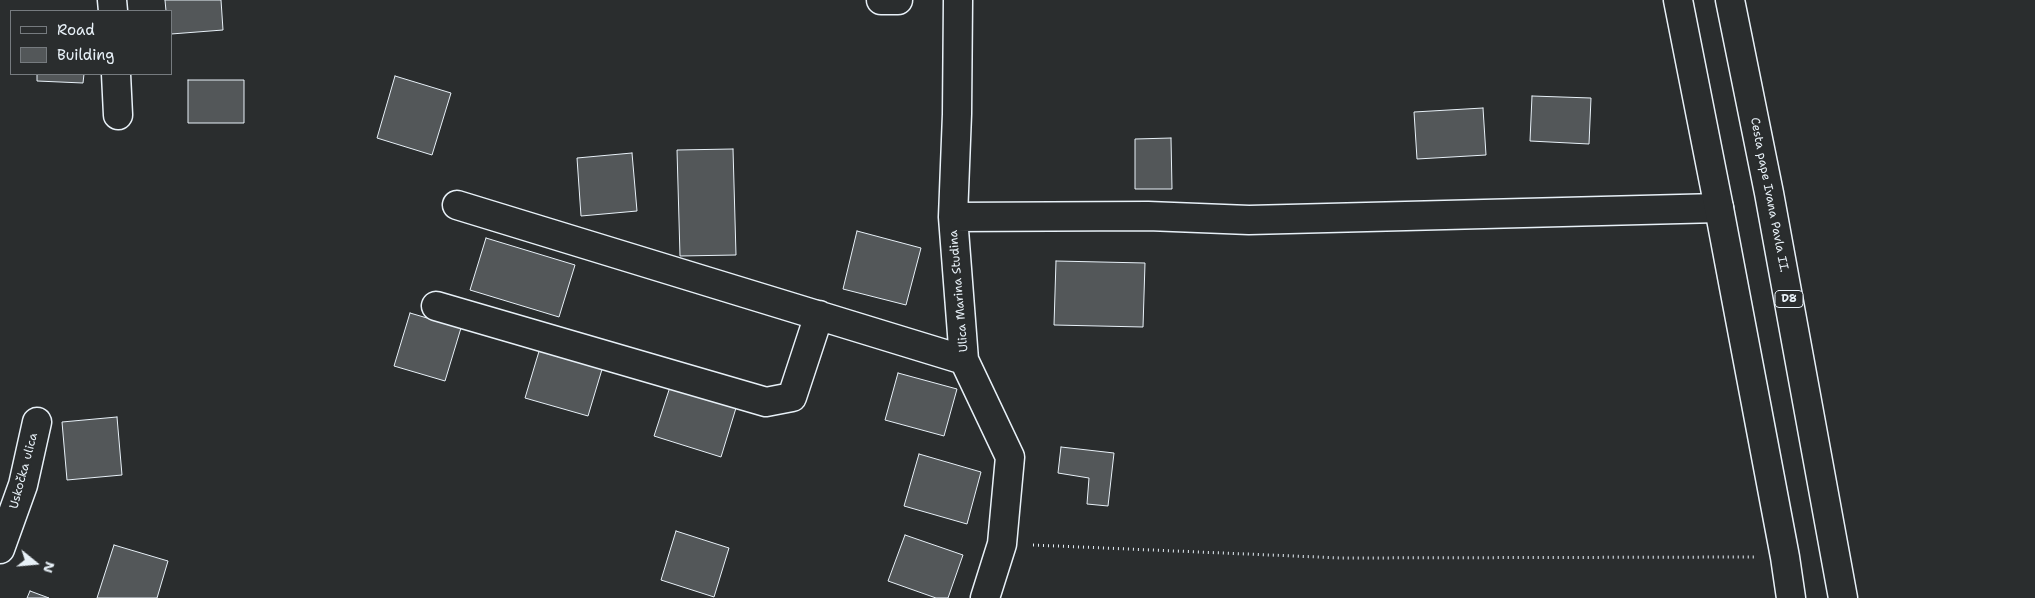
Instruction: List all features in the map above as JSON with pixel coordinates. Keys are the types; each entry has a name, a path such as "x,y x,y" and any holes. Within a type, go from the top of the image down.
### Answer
{"street":[{"path":"881,0 898,0"},
{"name":"Ulica Marina Studina","path":"958,0 957,114 953,217 964,360 1010,457 1002,544 985,598"},
{"path":"1678,0 1785,556 1791,598"},
{"name":"Cesta pape Ivana Pavla II.","path":"1730,0 1769,192 1843,598"},
{"path":"116,75 118,115"},
{"path":"458,205 964,360"},
{"path":"953,217 1148,216 1249,220 1719,208"},
{"path":"436,306 766,402 792,397 819,315"},
{"name":"Uskočka ulica","path":"0,549 23,485 37,422"}],"path":[{"path":"1002,544 1341,558 1785,556"}],"building":[{"path":"165,0 221,0 223,30 172,34 172,10 166,10"},
{"path":"37,75 84,75 83,83 37,81"},
{"path":"395,76 451,93 432,155 377,138"},
{"path":"188,80 244,80 244,123 188,123"},
{"path":"1532,96 1591,98 1589,144 1530,141"},
{"path":"1483,108 1486,155 1417,159 1414,112"},
{"path":"1171,138 1172,189 1135,189 1135,139"},
{"path":"733,149 736,255 680,256 677,150"},
{"path":"632,153 637,211 581,216 577,158"},
{"path":"857,231 921,248 906,305 843,289"},
{"path":"486,238 575,265 559,317 470,290"},
{"path":"1056,261 1145,263 1143,327 1054,325"},
{"path":"410,313 461,328 445,381 394,366"},
{"path":"540,348 603,366 588,416 525,398"},
{"path":"898,373 957,389 944,436 885,420"},
{"path":"670,387 736,408 721,457 654,436"},
{"path":"117,417 122,475 67,480 62,422"},
{"path":"1061,447 1114,453 1108,506 1087,504 1089,478 1058,473"},
{"path":"919,454 981,472 967,524 904,506"},
{"path":"676,531 729,548 714,597 661,580"},
{"path":"905,535 963,555 948,598 936,598 888,581"},
{"path":"114,545 168,561 157,598 97,598"},
{"path":"30,591 49,598 27,598"}]}
